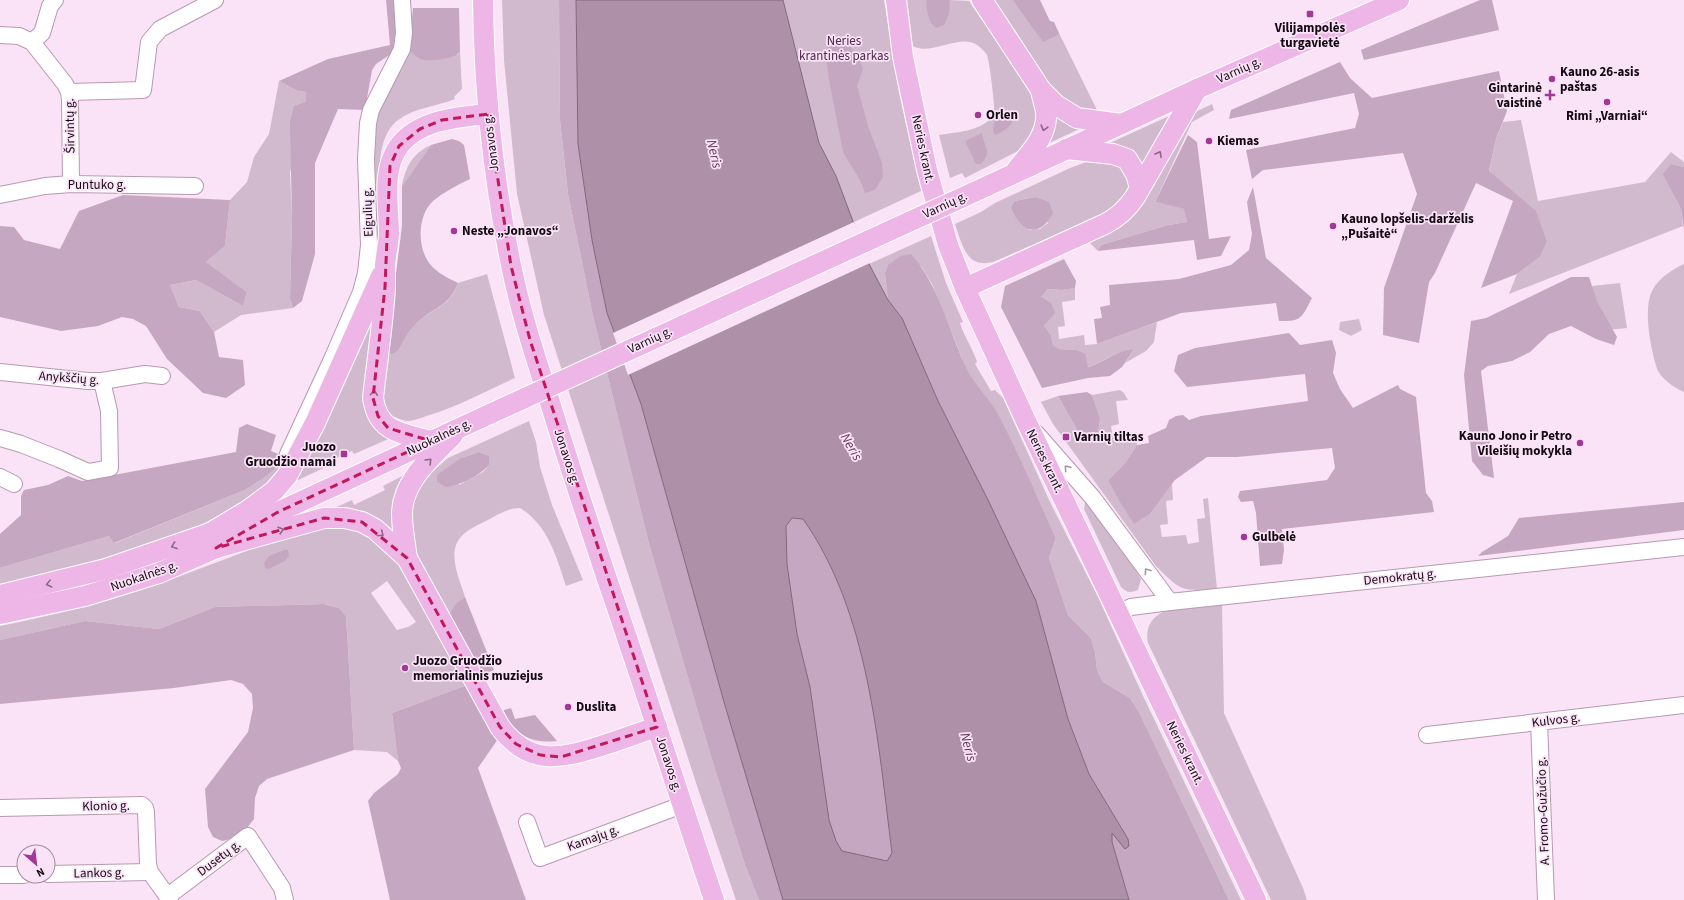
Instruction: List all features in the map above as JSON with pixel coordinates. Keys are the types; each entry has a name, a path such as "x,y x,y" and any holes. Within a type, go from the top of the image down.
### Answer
{"main road":[{"name":"Jonavos g.","path":"483,0 488,114 498,192 511,266 528,333 597,550 714,900"},
{"name":"Neries krant.","path":"896,0 903,56 927,170 948,245 965,288 1026,421 1256,900"},
{"path":"982,0 1041,90 1056,105 1077,118 1121,124"},
{"name":"Varnių g.","path":"492,413 1196,89 1399,0"},
{"path":"965,288 1117,218 1126,211 1196,89"},
{"path":"1013,174 1034,149 1046,124 1046,112 1041,90"},
{"path":"431,441 388,428 382,423 375,408 373,398 385,287 385,266 388,237 388,183 390,166 399,146 408,137 432,123 461,116 488,114"},
{"path":"1066,149 1113,154 1127,159 1136,174 1140,188"},
{"path":"213,541 247,511 274,492 294,464 310,421 385,266"},
{"name":"Nuokalnės g.","path":"0,614 85,596 158,573 213,541 492,413"},
{"path":"407,558 402,514 408,490 420,470 461,427"},
{"path":"213,541 324,518 345,518 362,522 375,529 407,558 500,727 507,737 516,744 540,755 560,757 589,750 657,727"},
{"name":"Nuokalnės g.","path":"0,595 213,541"}],"street":[{"path":"0,35 19,36 32,42 42,33 50,6 55,0"},
{"path":"69,92 143,90 149,42 160,29 215,0"},
{"name":"Eigulių g.","path":"285,461 310,421 361,292 366,273 369,245 366,159 368,123 371,110 402,49 404,33 402,0"},
{"name":"Širvintų g.","path":"32,42 65,84 69,92 71,184"},
{"name":"Puntuko g.","path":"0,195 45,186 71,184 195,186"},
{"name":"Anykščių g.","path":"0,372 88,381 102,381 145,374 162,376"},
{"path":"0,438 21,444 88,472 110,468 109,411 102,381"},
{"path":"1026,421 1094,498 1170,602"},
{"name":"Demokratų g.","path":"1118,613 1131,607 1170,602 1684,547"},
{"name":"Kulvos g.","path":"1427,735 1684,705"},
{"name":"A. Fromo-Gužučio g.","path":"1539,722 1546,900"},
{"name":"Klonio g.","path":"0,808 142,805 146,812 146,854 150,872"},
{"name":"Kamajų g.","path":"527,822 540,858 682,805"},
{"name":"Dusetų g.","path":"169,898 248,836 282,888 285,900"},
{"path":"150,872 169,898"},
{"name":"Lankos g.","path":"56,874 150,872"},
{"path":"0,876 16,875"}],"highlighted area":[{"path":"488,114 511,266 530,340 657,727 561,757 540,755 516,744 500,727 407,558 362,522 324,518 216,548 278,512 431,441 388,428 378,416 373,398 385,287 390,166 399,146 420,129 442,120"}],"green space":[{"path":"386,0 395,0 396,13 394,52 376,64 372,70 365,110 338,109 315,163 315,254 302,301 293,308 290,298 292,218 290,122 294,106 306,102 306,92 298,91 279,81 328,59 390,45"},
{"path":"502,0 559,0 560,120 568,194 593,316 649,544 709,750 745,865 759,900 736,900 698,789 544,315 517,194 504,60"},
{"path":"559,0 576,0 578,144 592,240 607,313 641,404 724,702 783,900 759,900 745,865 709,750 649,544 593,316 568,194 560,120"},
{"name":"Neries krantinės parkas","path":"783,0 884,0 899,93 921,191 852,223 836,176 819,143"},
{"path":"907,0 926,0 929,18 950,3 950,0 969,1 1033,95 1038,120 1031,140 1020,150 965,178 962,173 950,178 939,135 973,129 986,123 991,117 994,112 994,107 988,58 982,49 975,44 964,41 926,49 913,46"},
{"path":"926,0 950,0 949,14 944,25 936,28 933,25 928,16"},
{"path":"992,0 1014,0 1014,2 1057,35 1059,33 1098,112 1089,114 1051,91"},
{"path":"1014,0 1040,0 1050,21 1054,22 1059,33 1058,35 1043,42"},
{"path":"1480,0 1492,0 1499,30 1364,60 1361,50"},
{"path":"413,8 459,8 460,52 448,58 432,60 423,60 415,55 409,48"},
{"path":"841,36 857,55 863,69 857,86 868,126 882,163 883,177 875,190 865,193 861,182 843,152 829,80 826,57 828,42"},
{"path":"409,48 458,55 460,52 462,89 454,97 455,99 412,112 398,120 389,131 383,145 380,161 379,178 381,230 378,258 363,296 370,159 375,111 402,69"},
{"path":"1340,62 1350,78 1372,98 1499,71 1507,111 1496,139 1489,171 1536,211 1547,242 1540,257 1517,274 1481,288 1513,201 1476,183 1435,273 1429,282 1419,343 1383,335 1384,288 1417,194 1403,153 1263,170 1252,179 1246,150 1355,128 1359,114 1354,93 1229,119 1231,110"},
{"path":"279,81 298,91 306,92 306,102 290,173 292,218 290,298 293,308 241,315 214,332 200,311 179,307 170,285 196,280 243,306 247,292 206,262 225,246 230,200 247,182 254,157 269,134"},
{"path":"1212,104 1214,110 1192,122 1155,202 1185,209 1187,222 1168,225 1101,245 1098,251 1088,241 1193,113"},
{"path":"1052,109 1086,126 1045,145"},
{"path":"1010,112 1014,112 1012,123 1002,132 995,135 993,131 994,122"},
{"path":"1178,112 1148,172 1138,158 1133,154 1122,150 1099,148"},
{"path":"1521,120 1538,201 1645,182 1671,152 1684,162 1684,167 1671,164 1675,197 1681,209 1683,226 1509,294 1517,274 1540,257 1547,242 1489,172 1496,139 1503,122"},
{"path":"982,133 987,152 985,160 981,164 976,164 965,141"},
{"path":"1188,135 1197,142 1209,239 1231,236 1221,256 1197,260 1194,240 1098,251 1101,245 1168,225 1187,222 1184,209 1155,202"},
{"path":"452,139 459,141 464,145 470,179 433,201 428,207 422,223 421,241 423,250 430,264 439,273 458,283 451,297 447,301 426,315 413,327 398,351 391,354 386,353 402,226 402,186 431,145"},
{"path":"431,145 402,186 405,173 411,161 419,152"},
{"path":"1097,158 1112,158 1130,177 1129,189 1121,205 1103,215 993,262 979,263 972,260 965,251 955,224 981,212 995,203 1070,168","holes":["1035,197 1048,223 1040,229 1029,230 1015,201"]},
{"path":"1671,164 1684,167 1684,230 1681,209 1663,174"},
{"path":"1253,187 1266,258 1312,298 1303,314 1297,319 1279,321 1276,303 1181,313 1097,344 1094,319 1102,318 1100,307 1110,305 1109,285 1179,279 1231,265 1249,250 1252,234 1247,202"},
{"path":"123,195 230,200 225,246 206,262 247,292 243,306 196,280 170,285 179,307 200,311 214,332 219,357 243,360 245,385 226,398 203,393 167,359 146,326 133,319 122,317 98,326 61,331 0,317 0,226 14,227 24,240 60,249 79,211"},
{"path":"1035,197 1049,202 1053,213 1048,222 1042,227 1036,230 1030,230 1019,222 1011,207 1015,201"},
{"path":"931,236 946,283 963,322 960,323 977,362 975,364 991,391 995,390 1003,398 1050,502 1098,597 1144,698 1241,900 1229,900 1140,714 1130,698 1103,682 1097,670 1095,652 1091,638 1068,615 1049,558 1056,538 998,415 974,382 966,368 932,284 921,266 885,275 888,300 869,264"},
{"path":"911,254 929,280 943,309 960,354 970,375 999,416 1007,431 1056,538 1049,558 1068,615 1091,638 1095,652 1097,670 1103,682 1130,698 1140,714 1229,900 1129,900 1112,842 1112,832 1128,839 1089,774 1068,719 1036,601 938,401 902,318 888,300 885,274 888,265 901,256"},
{"path":"1064,259 1076,281 1075,288 1062,290 1048,289 1041,297 1051,303 1055,313 1044,326 1051,335 1053,345 1059,349 1076,350 1085,354 1088,367 1122,351 1134,349 1122,367 1110,376 1088,378 1042,388 1001,307 1005,286"},
{"path":"1684,264 1684,392 1677,389 1658,371 1650,341 1648,307 1653,289 1659,281 1675,268"},
{"path":"487,274 515,378 454,406 418,419 406,421 393,416 388,416 382,393 382,377 386,353 398,351 413,327 426,315 447,302 458,283"},
{"path":"1571,277 1589,277 1597,301 1617,337 1614,345 1596,339 1571,326 1549,334 1530,352 1512,361 1488,366 1481,371 1494,478 1483,475 1472,461 1464,375 1471,321 1486,318"},
{"path":"1620,283 1627,328 1598,331 1576,289"},
{"path":"1075,288 1075,300 1062,302 1065,326 1058,327 1059,339 1084,335 1085,345 1097,344 1157,322 1154,342 1146,351 1125,363 1134,349 1122,351 1088,367 1076,350 1059,349 1053,345 1051,335 1044,326 1051,317 1041,297 1048,289 1062,290"},
{"path":"378,305 371,374 393,437 354,454 352,451 327,462 328,466 296,481 322,431"},
{"path":"1359,319 1362,330 1351,336 1339,330 1340,322"},
{"path":"1289,333 1300,345 1332,340 1336,353 1333,373 1340,389 1353,408 1398,385 1400,389 1416,397 1426,493 1432,501 1434,512 1282,529 1284,550 1282,564 1260,566 1256,513 1253,501 1241,502 1238,497 1240,491 1327,480 1335,468 1332,448 1237,457 1207,457 1175,480 1151,513 1134,524 1108,480 1125,463 1137,445 1149,443 1148,436 1166,428 1169,420 1176,416 1183,415 1189,420 1201,416 1308,401 1305,374 1187,387 1174,371 1178,355 1195,348"},
{"path":"1120,390 1124,393 1128,400 1116,401 1119,424 1111,426 1113,438 1136,435 1137,445 1125,463 1108,480 1151,513 1172,484 1173,500 1166,501 1168,524 1160,525 1162,537 1186,535 1188,544 1199,542 1197,519 1205,518 1203,499 1208,498 1217,589 1196,590 1183,588 1171,581 1156,566 1053,424 1041,402 1058,396 1080,435 1097,441 1100,418 1092,395"},
{"path":"1087,392 1092,395 1100,418 1097,441 1089,443 1080,435 1058,396"},
{"path":"529,421 536,442 540,467 552,505 583,580 566,586 550,542 538,523 520,508 511,509 502,512 472,528 460,538 456,544 456,567 465,597 455,604 449,615 420,563 414,548 411,509 415,494 423,480 448,458","holes":["479,452 489,456 489,465 483,472 459,485 461,458"]},
{"path":"247,424 276,435 271,451 284,456 277,467 245,490 114,543 109,536 0,568 0,534 21,515 21,496 24,490 48,485 68,476 82,481 236,452 239,428"},
{"path":"479,452 489,456 489,465 480,473 464,482 446,487 437,482 437,475 461,458"},
{"path":"284,456 284,473 237,510 162,540 75,567 0,584 0,568 109,536 115,543 245,490 277,467"},
{"path":"408,473 400,546 330,510 352,500 354,505 385,490 383,486"},
{"path":"1684,502 1684,530 1478,556 1508,536 1519,518"},
{"path":"1085,503 1091,507 1137,572 1141,579 1138,590 1129,592 1121,587 1084,509"},
{"path":"792,518 803,519 825,556 843,595 856,637 867,680 881,767 892,853 887,861 842,851 836,841 829,820 810,687 797,634 787,564 786,526"},
{"path":"327,522 360,526 397,557 467,685 392,713 398,761 387,752 354,750 346,616 339,608 324,604 215,607 159,629 85,621 0,640 0,626 73,610 126,595","holes":["387,581 416,622 408,627 397,630 371,593"]},
{"path":"284,550 288,550 289,556 285,561 269,569 265,568 264,563 269,556"},
{"path":"465,597 494,670 482,675 449,615 455,604"},
{"path":"324,604 339,608 346,616 354,750 267,779 259,786 255,798 254,819 247,828 231,839 222,841 213,837 208,827 205,789 248,732 253,708 252,694 243,684 231,680 174,688 0,704 0,640 85,621 159,629 215,607"},
{"path":"1222,605 1224,713 1303,888 1307,900 1271,900 1148,643 1148,628 1156,616 1160,613 1165,611"},
{"path":"467,685 498,739 478,768 526,900 390,900 368,801 374,793 398,774 401,768 398,761 392,713"},
{"path":"511,708 515,719 535,715 557,741 539,741 524,736 512,726 501,711"}],"water":[{"name":"Neris","path":"576,0 783,0 819,143 836,176 869,264 888,300 902,318 938,401 988,500 1036,601 1068,719 1089,774 1128,839 1129,846 1125,849 1112,833 1112,842 1129,900 783,900 724,702 641,404 607,313 592,240 578,144","holes":["792,518 803,519 825,556 843,595 867,680 875,724 892,853 887,861 842,851 836,841 829,820 810,687 797,634 787,564 786,526"]}],"pier":[{"path":"854,222 870,263 628,375 613,333"}],"place":[{"name":"Vilijampolės turgavietė","path":"1310,14"},
{"name":"Kauno 26-asis paštas","path":"1552,79"},
{"name":"Gintarinė vaistinė","path":"1550,95"},
{"name":"Rimi „Varniai“","path":"1607,102"},
{"name":"Orlen","path":"978,115"},
{"name":"Kiemas","path":"1209,141"},
{"name":"Kauno lopšelis-darželis „Pušaitė“","path":"1333,226"},
{"name":"Neste „Jonavos“","path":"454,231"},
{"name":"Varnių tiltas","path":"1066,437"},
{"name":"Kauno Jono ir Petro Vileišių mokykla","path":"1580,443"},
{"name":"Juozo Gruodžio namai","path":"344,454"},
{"name":"Gulbelė","path":"1244,537"},
{"name":"Juozo Gruodžio memorialinis muziejus","path":"405,668"},
{"name":"Duslita","path":"568,707"}]}
